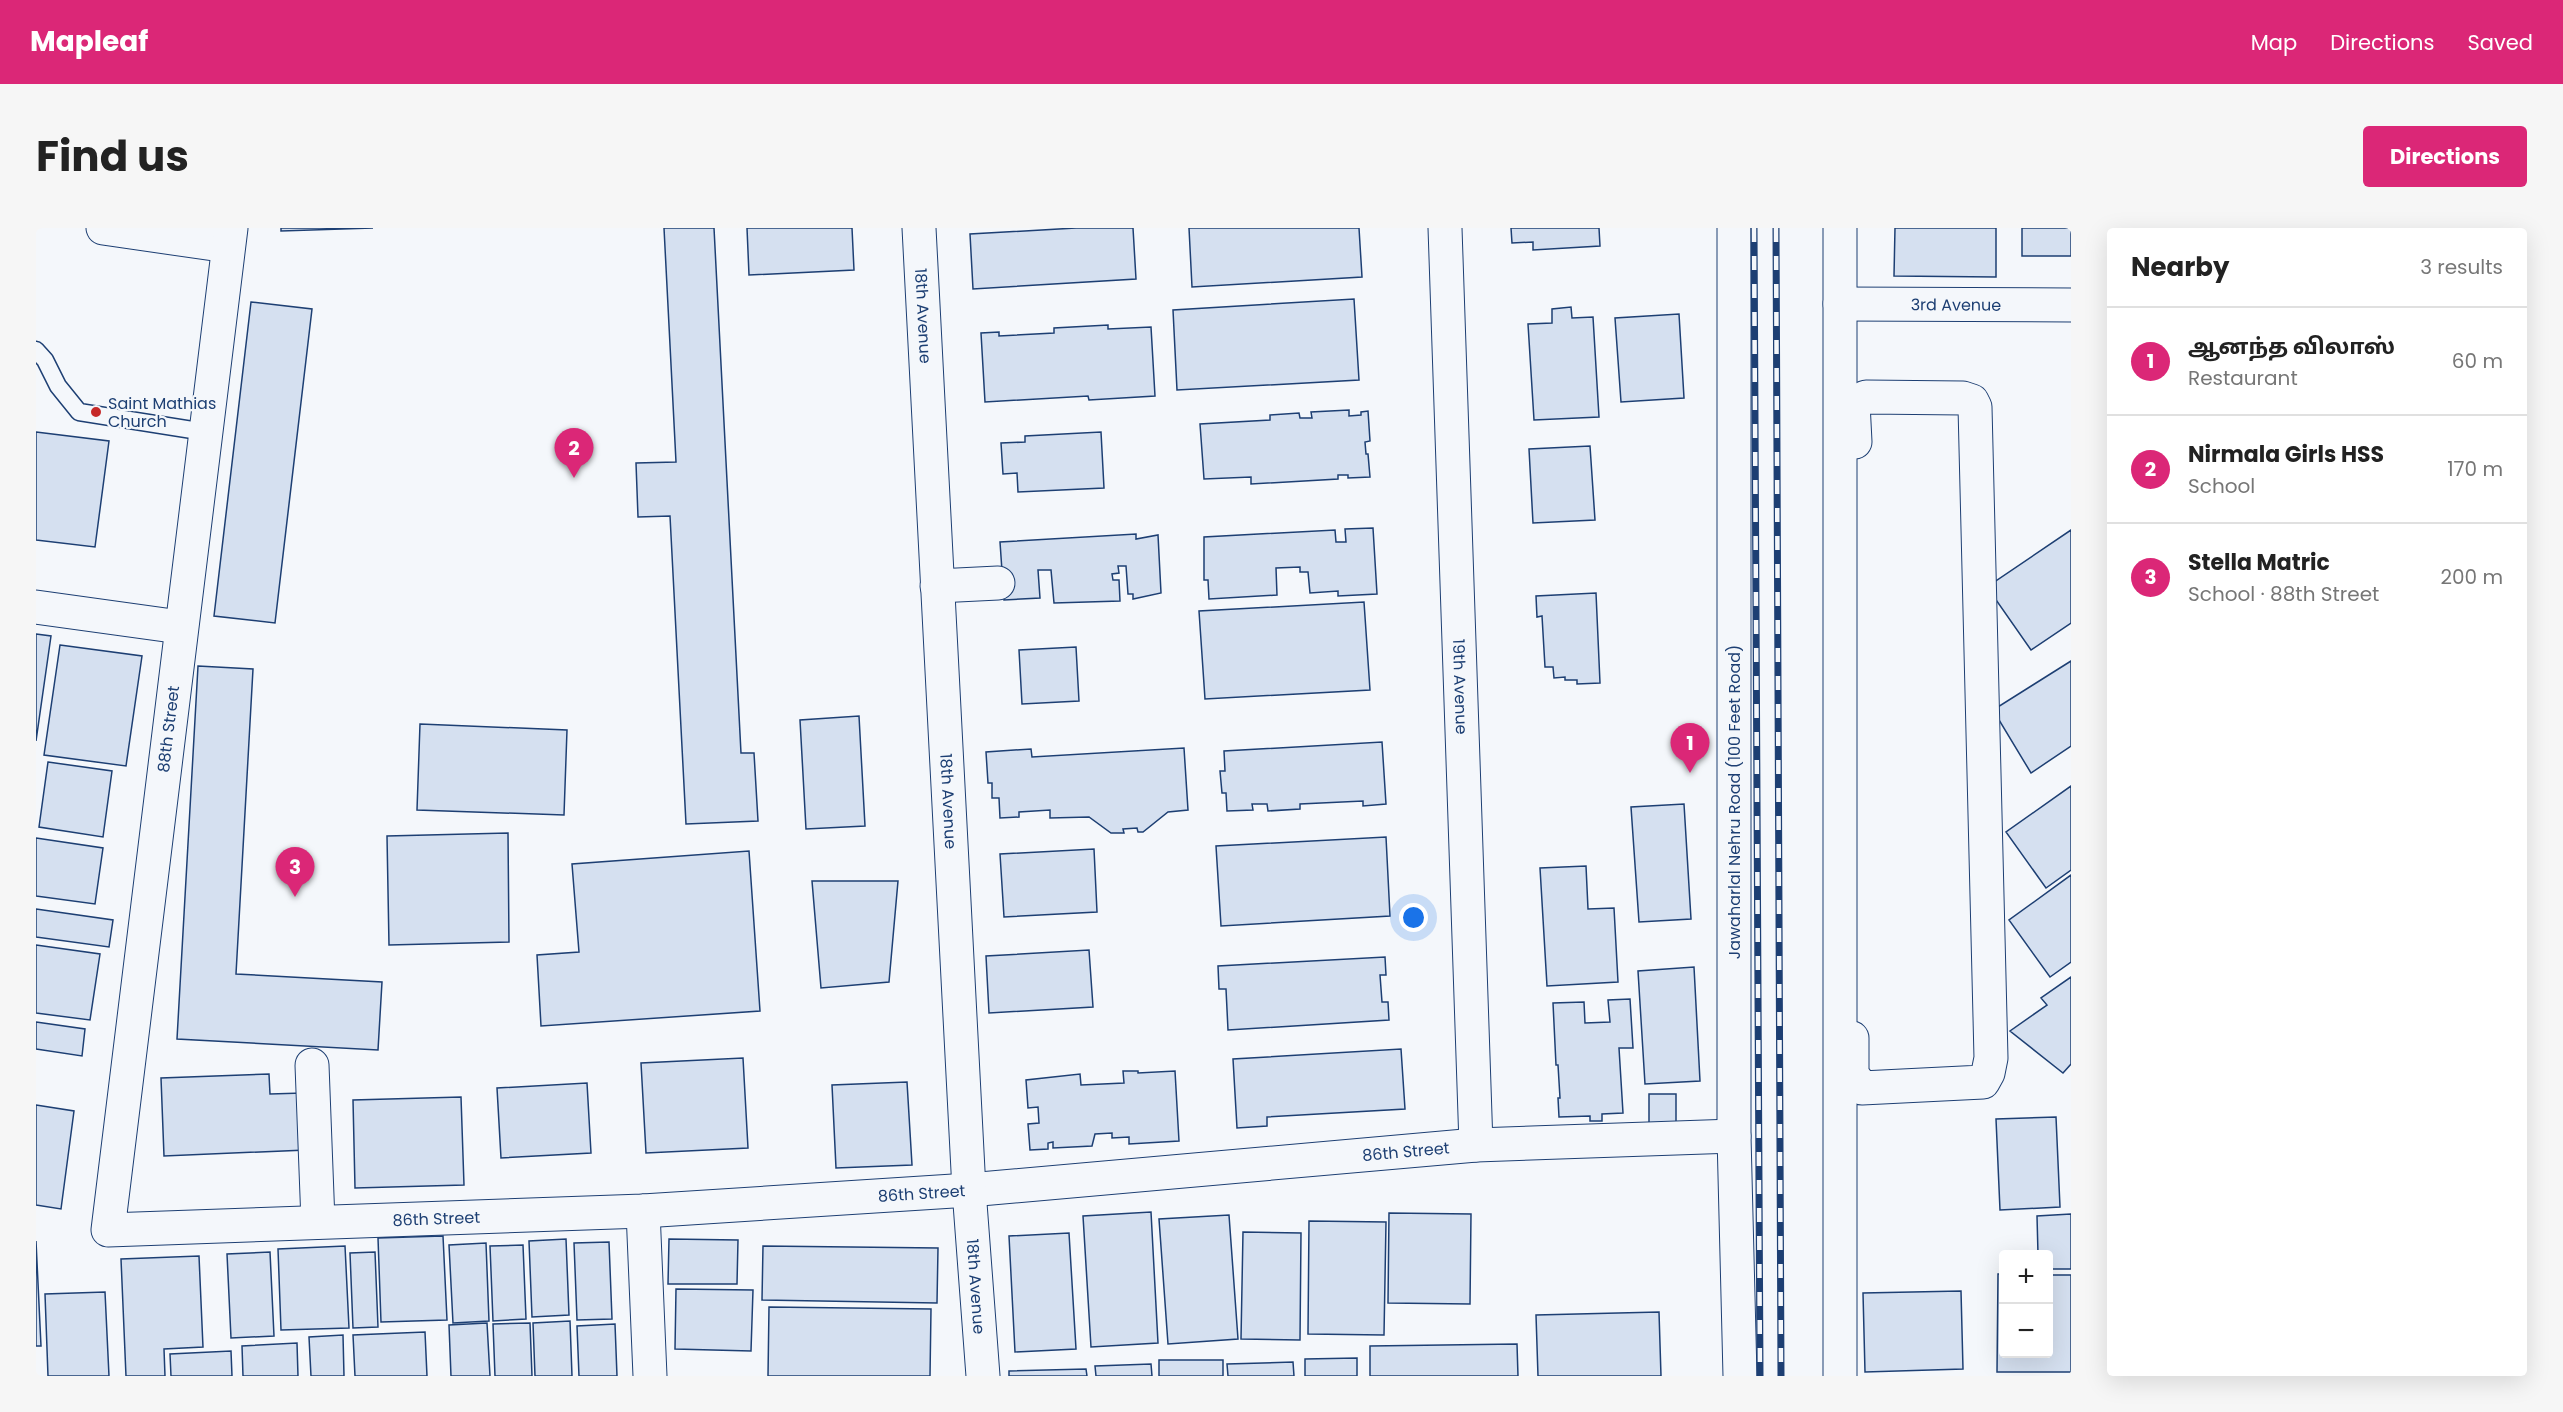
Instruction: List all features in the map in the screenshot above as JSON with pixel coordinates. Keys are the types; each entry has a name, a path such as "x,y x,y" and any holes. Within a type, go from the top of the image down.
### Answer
{"street":[{"path":"103,228 229,237"},
{"name":"18th Avenue","path":"919,228 969,1190 983,1376"},
{"name":"19th Avenue","path":"1445,228 1476,1145"},
{"name":"Jawaharlal Nehru Road (100 Feet Road)","path":"1734,228 1734,1136 1740,1376"},
{"path":"1840,228 1840,304 1848,503 1846,980 1840,1376"},
{"name":"88th Street","path":"108,1230 229,237"},
{"name":"3rd Avenue","path":"1840,304 2071,305"},
{"path":"1846,980 1852,1074 1862,1088 1983,1082 1988,1073 1991,1058 1975,407 1972,401 1963,398 1866,397 1853,403 1848,503"},
{"path":"937,586 998,583"},
{"path":"36,607 180,627"},
{"path":"312,1065 318,1222"},
{"name":"86th Street","path":"108,1230 643,1211 969,1190 1476,1145 1734,1136"},
{"path":"643,1211 651,1376"}],"lane":[{"path":"36,350 45,360 58,386 79,412 205,432"}],"building":[{"path":"281,228 373,228 281,231"},
{"path":"664,228 714,228 741,753 754,753 758,821 686,824 670,516 638,517 636,463 676,462"},
{"path":"747,228 852,228 854,270 749,275"},
{"path":"1076,228 1133,228 1136,279 973,289 970,234"},
{"path":"1189,228 1359,228 1362,277 1192,287"},
{"path":"1511,228 1599,228 1600,246 1533,250 1533,242 1512,243"},
{"path":"1895,228 1996,228 1996,277 1894,276"},
{"path":"2022,228 2071,228 2071,256 2022,256"},
{"path":"1354,299 1359,380 1177,390 1173,310"},
{"path":"251,302 312,309 275,623 214,616"},
{"path":"1571,307 1572,318 1593,317 1599,417 1534,420 1528,324 1552,323 1552,309"},
{"path":"1679,314 1684,398 1621,402 1615,318"},
{"path":"1108,325 1108,329 1151,327 1155,396 1089,400 1088,396 985,402 981,333 999,332 999,336 1054,333 1054,328"},
{"path":"1349,410 1349,416 1361,415 1361,412 1368,411 1370,441 1365,442 1370,477 1348,478 1348,475 1338,475 1338,479 1251,484 1251,477 1204,479 1200,424 1270,420 1270,415 1299,413 1300,418 1312,418 1311,412"},
{"path":"36,432 109,441 95,547 36,540"},
{"path":"1101,432 1104,488 1018,492 1017,473 1003,474 1001,443 1025,442 1025,436"},
{"path":"1590,446 1595,520 1533,523 1529,449"},
{"path":"1373,528 1377,594 1338,596 1338,591 1310,593 1308,572 1300,572 1300,567 1276,568 1277,595 1209,599 1208,580 1204,580 1204,537 1335,530 1336,542 1346,542 1345,529"},
{"path":"2071,530 2071,623 2031,650 1987,587"},
{"path":"1136,534 1136,539 1158,535 1161,593 1133,599 1133,594 1128,594 1126,566 1118,566 1119,573 1112,574 1113,580 1119,580 1120,601 1054,603 1051,570 1038,570 1040,598 1004,600 1000,542"},
{"path":"1596,593 1600,683 1577,684 1577,680 1565,680 1565,677 1554,678 1553,667 1545,667 1542,616 1537,617 1536,596"},
{"path":"1364,602 1370,690 1205,699 1199,611"},
{"path":"36,634 51,636 36,741"},
{"path":"60,645 142,656 126,766 44,755"},
{"path":"1076,647 1079,701 1022,704 1019,650"},
{"path":"2071,661 2071,746 2031,773 1993,710"},
{"path":"198,666 253,669 236,974 382,982 378,1050 177,1039"},
{"path":"859,716 865,826 806,829 800,720"},
{"path":"420,724 567,730 564,815 417,810"},
{"path":"1382,742 1386,804 1363,806 1363,801 1300,804 1300,809 1268,811 1267,804 1252,804 1253,810 1227,811 1226,793 1222,793 1220,771 1225,771 1224,751"},
{"path":"1184,748 1188,810 1168,812 1143,832 1138,832 1137,828 1123,829 1124,833 1111,833 1089,817 1050,818 1050,810 1019,812 1019,817 1000,818 999,798 992,798 992,783 988,783 986,752 1031,749 1032,757"},
{"path":"48,762 112,771 103,837 39,827"},
{"path":"2071,786 2071,870 2046,888 2006,832"},
{"path":"1684,804 1691,919 1639,922 1631,807"},
{"path":"508,833 509,942 389,945 387,836"},
{"path":"1386,837 1390,916 1221,926 1216,846"},
{"path":"36,838 103,848 95,904 36,896"},
{"path":"1094,849 1097,912 1004,917 1000,854"},
{"path":"749,851 760,1011 541,1026 537,955 579,952 572,864"},
{"path":"1586,866 1588,909 1614,908 1618,982 1547,986 1540,868"},
{"path":"2071,875 2071,962 2050,977 2009,920"},
{"path":"812,881 898,881 889,982 821,988"},
{"path":"36,909 113,920 109,947 36,937"},
{"path":"36,945 100,954 90,1020 36,1013"},
{"path":"1089,950 1093,1007 989,1013 986,956"},
{"path":"1385,957 1386,975 1380,975 1382,1002 1388,1002 1389,1020 1228,1030 1226,989 1219,989 1218,966"},
{"path":"1694,967 1700,1081 1645,1084 1638,971"},
{"path":"2071,977 2071,1064 2063,1073 2010,1031 2047,1005 2041,998"},
{"path":"1630,999 1633,1048 1619,1048 1623,1113 1602,1114 1602,1121 1590,1121 1590,1116 1559,1117 1558,1098 1560,1098 1553,1003 1584,1002 1585,1023 1610,1022 1608,1000"},
{"path":"36,1022 85,1029 82,1056 36,1049"},
{"path":"1401,1049 1405,1109 1267,1117 1267,1126 1237,1128 1233,1059"},
{"path":"743,1058 748,1148 646,1153 641,1063"},
{"path":"1123,1071 1138,1071 1138,1073 1175,1071 1179,1141 1129,1144 1129,1137 1112,1138 1112,1133 1095,1134 1092,1146 1053,1148 1053,1142 1048,1143 1048,1149 1030,1150 1028,1124 1039,1123 1038,1107 1028,1108 1026,1080 1080,1074 1081,1085 1124,1083"},
{"path":"269,1074 270,1094 303,1093 306,1150 164,1156 161,1078"},
{"path":"907,1082 912,1165 836,1168 832,1085"},
{"path":"587,1083 591,1153 501,1158 497,1088"},
{"path":"1649,1094 1676,1094 1676,1133 1649,1133"},
{"path":"461,1097 464,1185 355,1188 353,1100"},
{"path":"36,1105 74,1111 61,1209 36,1205"},
{"path":"2056,1117 2060,1207 2000,1210 1996,1119"},
{"path":"1151,1212 1158,1343 1091,1347 1083,1216"},
{"path":"1389,1213 1471,1214 1470,1304 1388,1303"},
{"path":"2071,1214 2071,1269 2053,1269 2053,1250 2038,1250 2037,1216"},
{"path":"1229,1215 1238,1339 1168,1344 1159,1219"},
{"path":"1309,1221 1386,1222 1384,1335 1308,1334"},
{"path":"1243,1232 1301,1233 1300,1340 1241,1339"},
{"path":"1069,1233 1076,1349 1015,1352 1009,1236"},
{"path":"443,1236 447,1320 381,1322 378,1238"},
{"path":"566,1239 569,1315 532,1317 529,1241"},
{"path":"669,1239 738,1240 737,1284 668,1284"},
{"path":"36,1241 41,1346 36,1346"},
{"path":"609,1242 612,1319 577,1320 574,1243"},
{"path":"486,1243 489,1321 453,1323 449,1245"},
{"path":"523,1245 526,1319 493,1321 490,1246"},
{"path":"345,1246 349,1328 281,1330 278,1249"},
{"path":"763,1246 938,1248 937,1303 762,1300"},
{"path":"270,1252 274,1336 231,1338 227,1254"},
{"path":"375,1252 378,1327 353,1328 350,1253"},
{"path":"199,1256 203,1347 164,1349 165,1376 126,1376 121,1259"},
{"path":"1998,1274 1999,1358 2053,1358 2053,1275 2071,1275 2071,1372 1997,1372"},
{"path":"676,1289 753,1290 751,1351 675,1349"},
{"path":"1961,1291 1963,1369 1865,1372 1863,1293"},
{"path":"105,1292 109,1376 48,1376 45,1294"},
{"path":"769,1307 931,1309 930,1376 768,1376"},
{"path":"1659,1312 1661,1376 1538,1376 1536,1315"},
{"path":"570,1321 572,1376 535,1376 533,1323"},
{"path":"487,1323 490,1376 451,1376 449,1325"},
{"path":"530,1323 532,1376 495,1376 493,1324"},
{"path":"615,1324 617,1376 579,1376 577,1326"},
{"path":"425,1332 427,1376 355,1376 353,1335"},
{"path":"343,1335 344,1376 311,1376 309,1337"},
{"path":"297,1343 298,1376 243,1376 242,1346"},
{"path":"1517,1344 1518,1376 1370,1376 1370,1346"},
{"path":"231,1351 232,1376 171,1376 170,1354"},
{"path":"1357,1358 1357,1376 1305,1376 1305,1359"},
{"path":"1159,1360 1223,1360 1223,1376 1159,1376"},
{"path":"1293,1362 1294,1376 1228,1376 1227,1364"},
{"path":"1151,1364 1152,1376 1096,1376 1095,1366"},
{"path":"1086,1369 1087,1376 1009,1376 1009,1371"}],"railway":[{"path":"1754,228 1760,1376"},
{"path":"1776,228 1781,1376"}],"place":[{"name":"Saint Mathias Church","path":"96,412"},
{"name":"Nirmala Girls HSS","path":"574,478"},
{"name":"ஆனந்த விலாஸ்","path":"1690,773"},
{"name":"Stella Matric","path":"295,897"}]}
